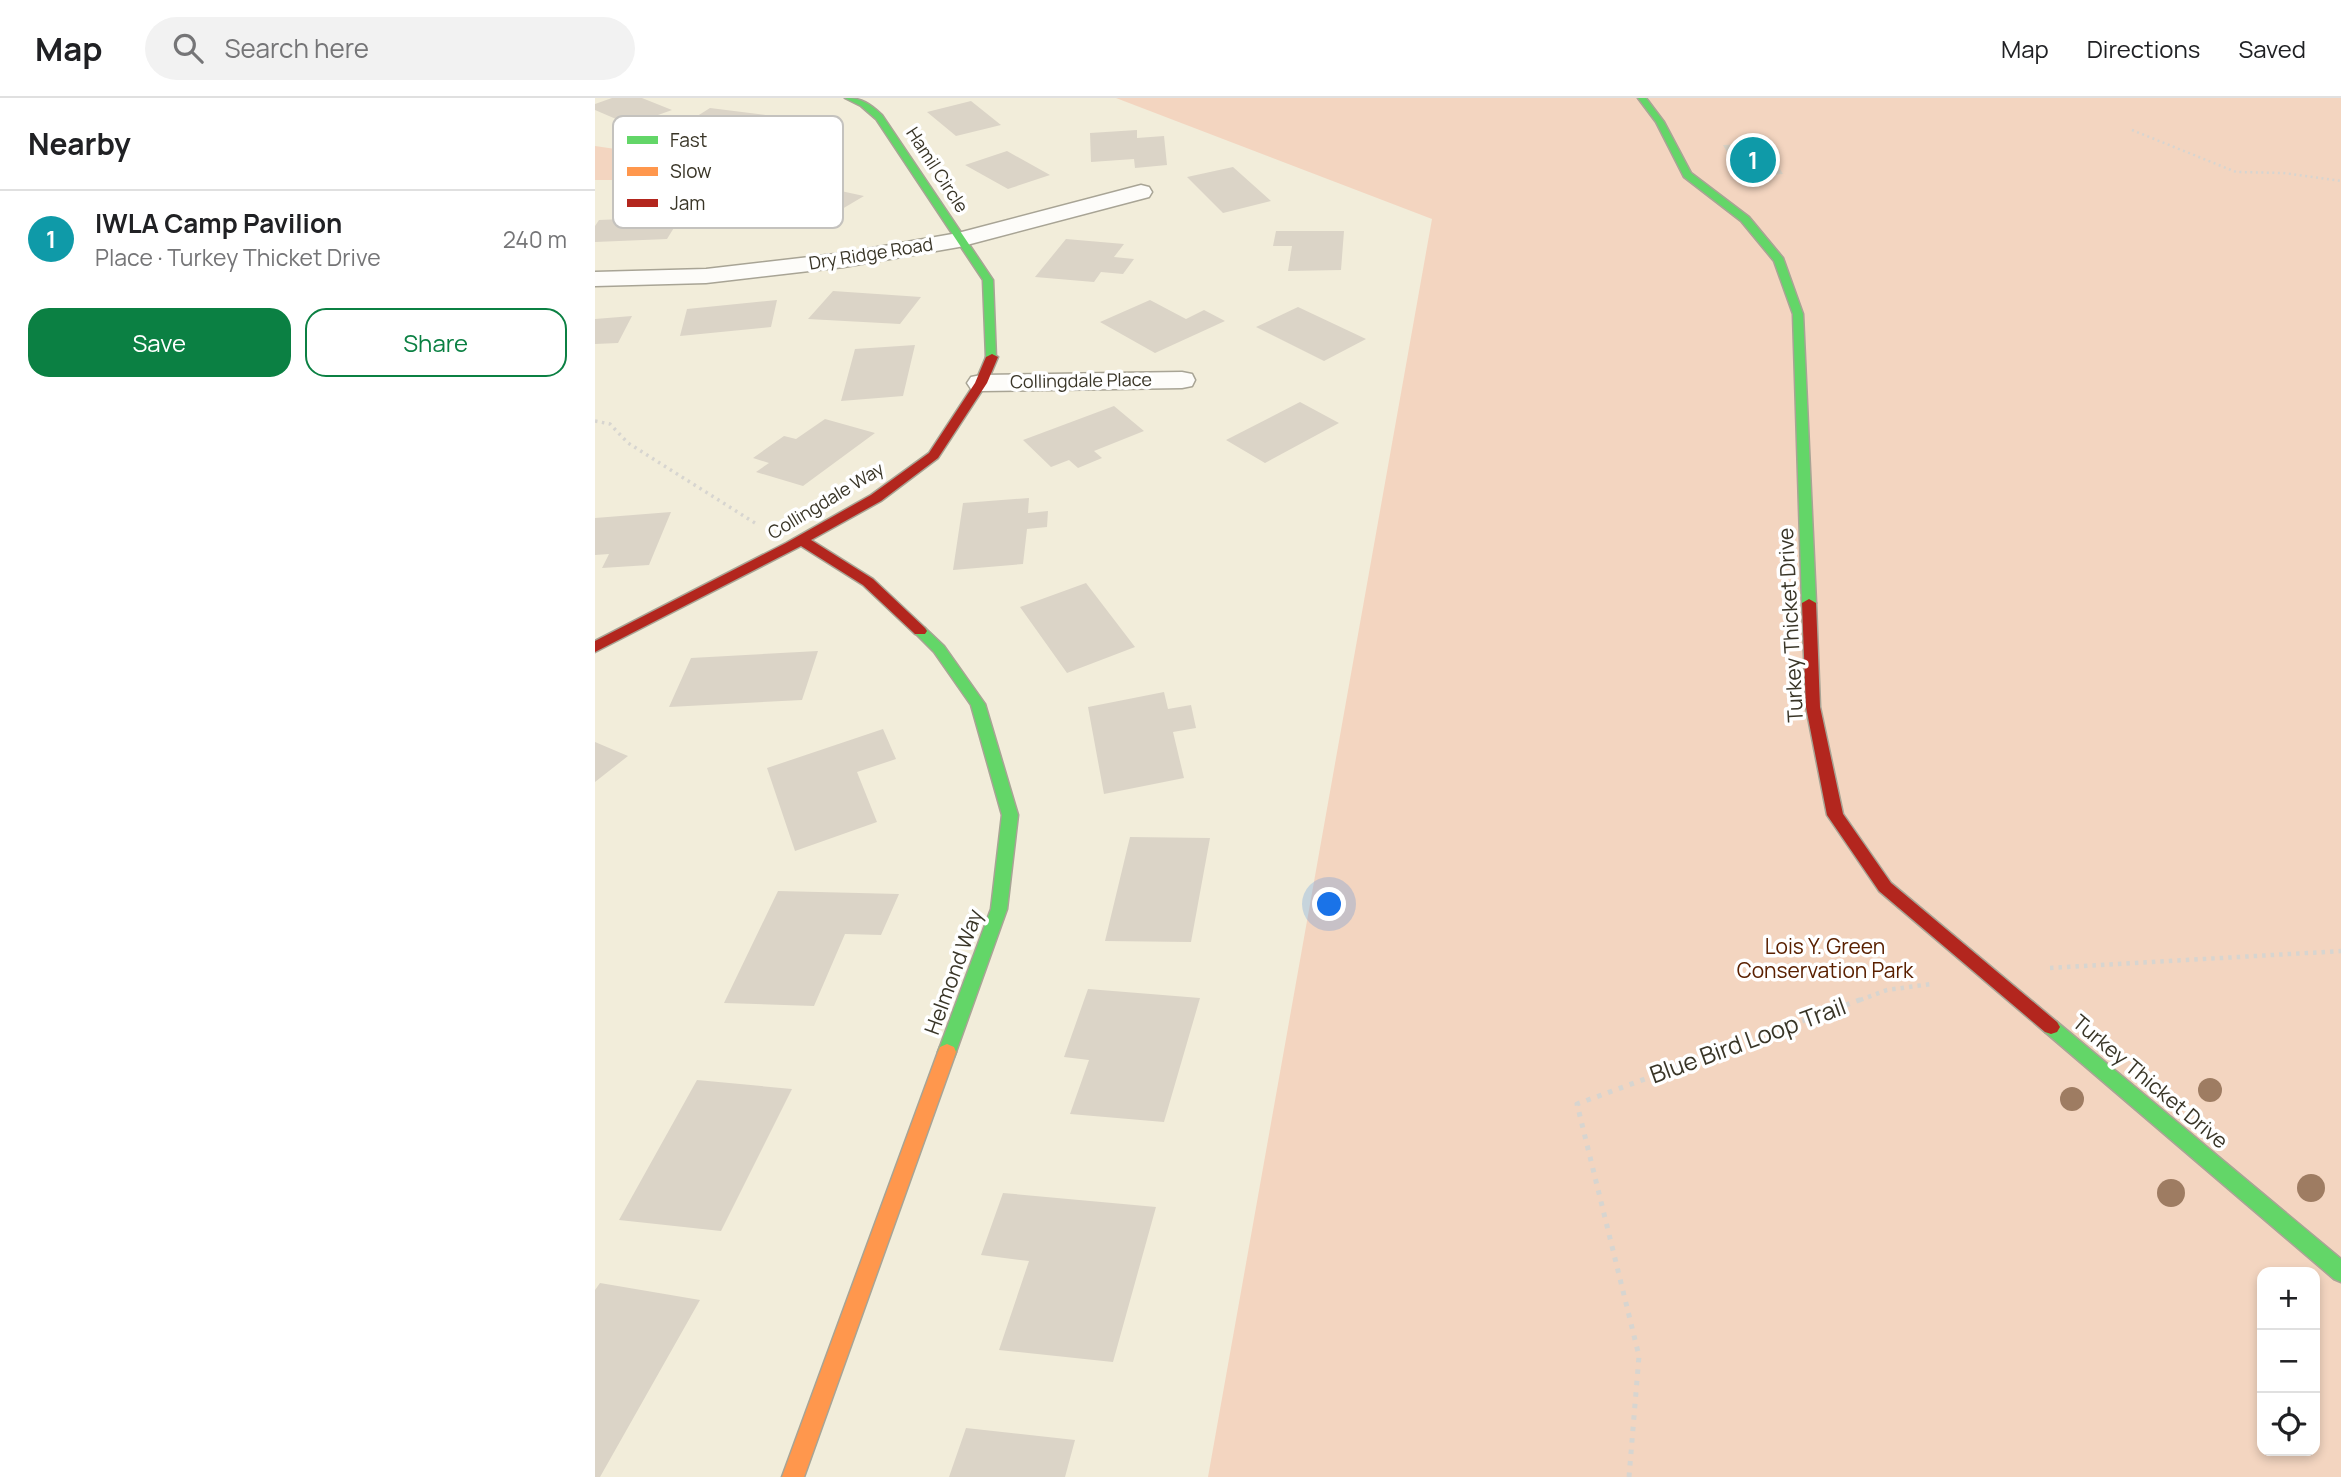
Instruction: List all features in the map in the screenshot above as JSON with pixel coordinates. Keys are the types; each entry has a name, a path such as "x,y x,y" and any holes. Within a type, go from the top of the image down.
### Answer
{"street":[{"name":"Hamil Circle","path":"849,98 864,104 879,117 959,240"},
{"name":"Turkey Thicket Drive","path":"1642,98 1660,122 1669,146 1687,175 1745,219 1779,260 1798,314 1813,708 1835,815 1885,887 2341,1272"},
{"name":"Dry Ridge Road","path":"595,279 705,276 844,260 959,240 1141,192"},
{"name":"Collingdale Way","path":"595,647 796,543 876,498 934,455 981,383 992,359 988,280 959,240"},
{"name":"Collingdale Place","path":"981,383 1182,380"},
{"name":"Helmond Way","path":"793,1477 999,909 1010,815 978,704 939,649 868,582 796,543"}],"path":[{"path":"2132,130 2237,172 2283,173 2341,181"},
{"path":"595,421 610,424 628,443 796,543"},
{"name":"Blue Bird Loop Trail","path":"1629,1477 1639,1356 1577,1104 1887,990 2075,965 2341,950"}],"green space":[{"name":"Lois Y. Green Conservation Park","path":"1116,98 2341,98 2341,1477 1208,1477 1432,219"},
{"path":"595,146 613,149 613,180 595,180"}],"building":[{"path":"612,98 642,98 672,110 655,116 613,118 595,110 595,104"},
{"path":"971,101 1001,125 956,136 927,112"},
{"path":"710,108 773,116 697,116"},
{"path":"1137,130 1137,138 1164,136 1167,165 1135,168 1134,159 1091,162 1090,133"},
{"path":"1764,143 1783,174 1741,177 1723,145"},
{"path":"1007,151 1050,175 1008,189 965,165"},
{"path":"1233,167 1271,201 1223,213 1187,177"},
{"path":"843,191 864,196 843,208"},
{"path":"613,219 613,228 674,228 667,239 595,242 595,226 599,220"},
{"path":"1276,231 1344,231 1341,270 1288,271 1292,246 1273,246"},
{"path":"1066,239 1124,244 1114,257 1134,259 1123,274 1101,272 1094,282 1035,277"},
{"path":"833,291 921,297 900,324 808,319"},
{"path":"777,300 771,327 680,336 687,309"},
{"path":"1150,300 1186,319 1204,310 1225,321 1155,353 1100,322"},
{"path":"1298,307 1366,339 1324,361 1256,327"},
{"path":"632,316 618,343 595,344 595,319"},
{"path":"915,345 903,396 841,401 855,349"},
{"path":"1300,402 1339,423 1265,463 1226,440"},
{"path":"1114,406 1144,431 1094,451 1102,458 1078,468 1069,460 1051,467 1023,440"},
{"path":"825,419 875,433 803,486 756,472 769,463 753,458 784,436 796,439"},
{"path":"1029,498 1028,513 1048,511 1047,527 1027,529 1023,564 953,570 963,503"},
{"path":"671,512 649,565 602,568 609,554 595,555 595,518"},
{"path":"1086,583 1135,647 1067,673 1020,607"},
{"path":"818,651 802,700 669,707 691,658"},
{"path":"1164,692 1168,709 1191,705 1196,728 1173,732 1184,778 1104,794 1088,707"},
{"path":"883,729 896,759 857,772 877,822 795,851 767,768"},
{"path":"595,742 628,756 595,782"},
{"path":"1130,837 1210,838 1191,942 1105,941"},
{"path":"778,891 899,894 881,935 845,934 814,1006 724,1003"},
{"path":"1088,989 1200,998 1164,1122 1070,1114 1089,1060 1064,1057"},
{"path":"697,1080 792,1089 721,1231 619,1220"},
{"path":"1003,1193 1156,1207 1113,1362 999,1350 1029,1261 981,1255"},
{"path":"600,1283 700,1300 600,1477 595,1477 595,1290"},
{"path":"966,1428 1075,1440 1065,1477 949,1477"}],"traffic: fast":[{"path":"849,98 864,104 879,117 988,280 992,357"},
{"path":"1642,98 1660,122 1687,175 1745,219 1779,260 1798,314 1809,603"},
{"path":"920,631 939,649 978,704 1010,815 999,909 947,1052"},
{"path":"2051,1027 2341,1272"}],"traffic: slow":[{"path":"793,1477 947,1052"}],"traffic: jam":[{"path":"595,647 791,546 876,498 934,455 981,383 992,357"},
{"path":"801,540 868,582 920,631"},
{"path":"1809,603 1813,707 1835,815 1885,887 2051,1027"}],"place":[{"name":"IWLA Camp Pavilion","path":"1753,160"}]}
